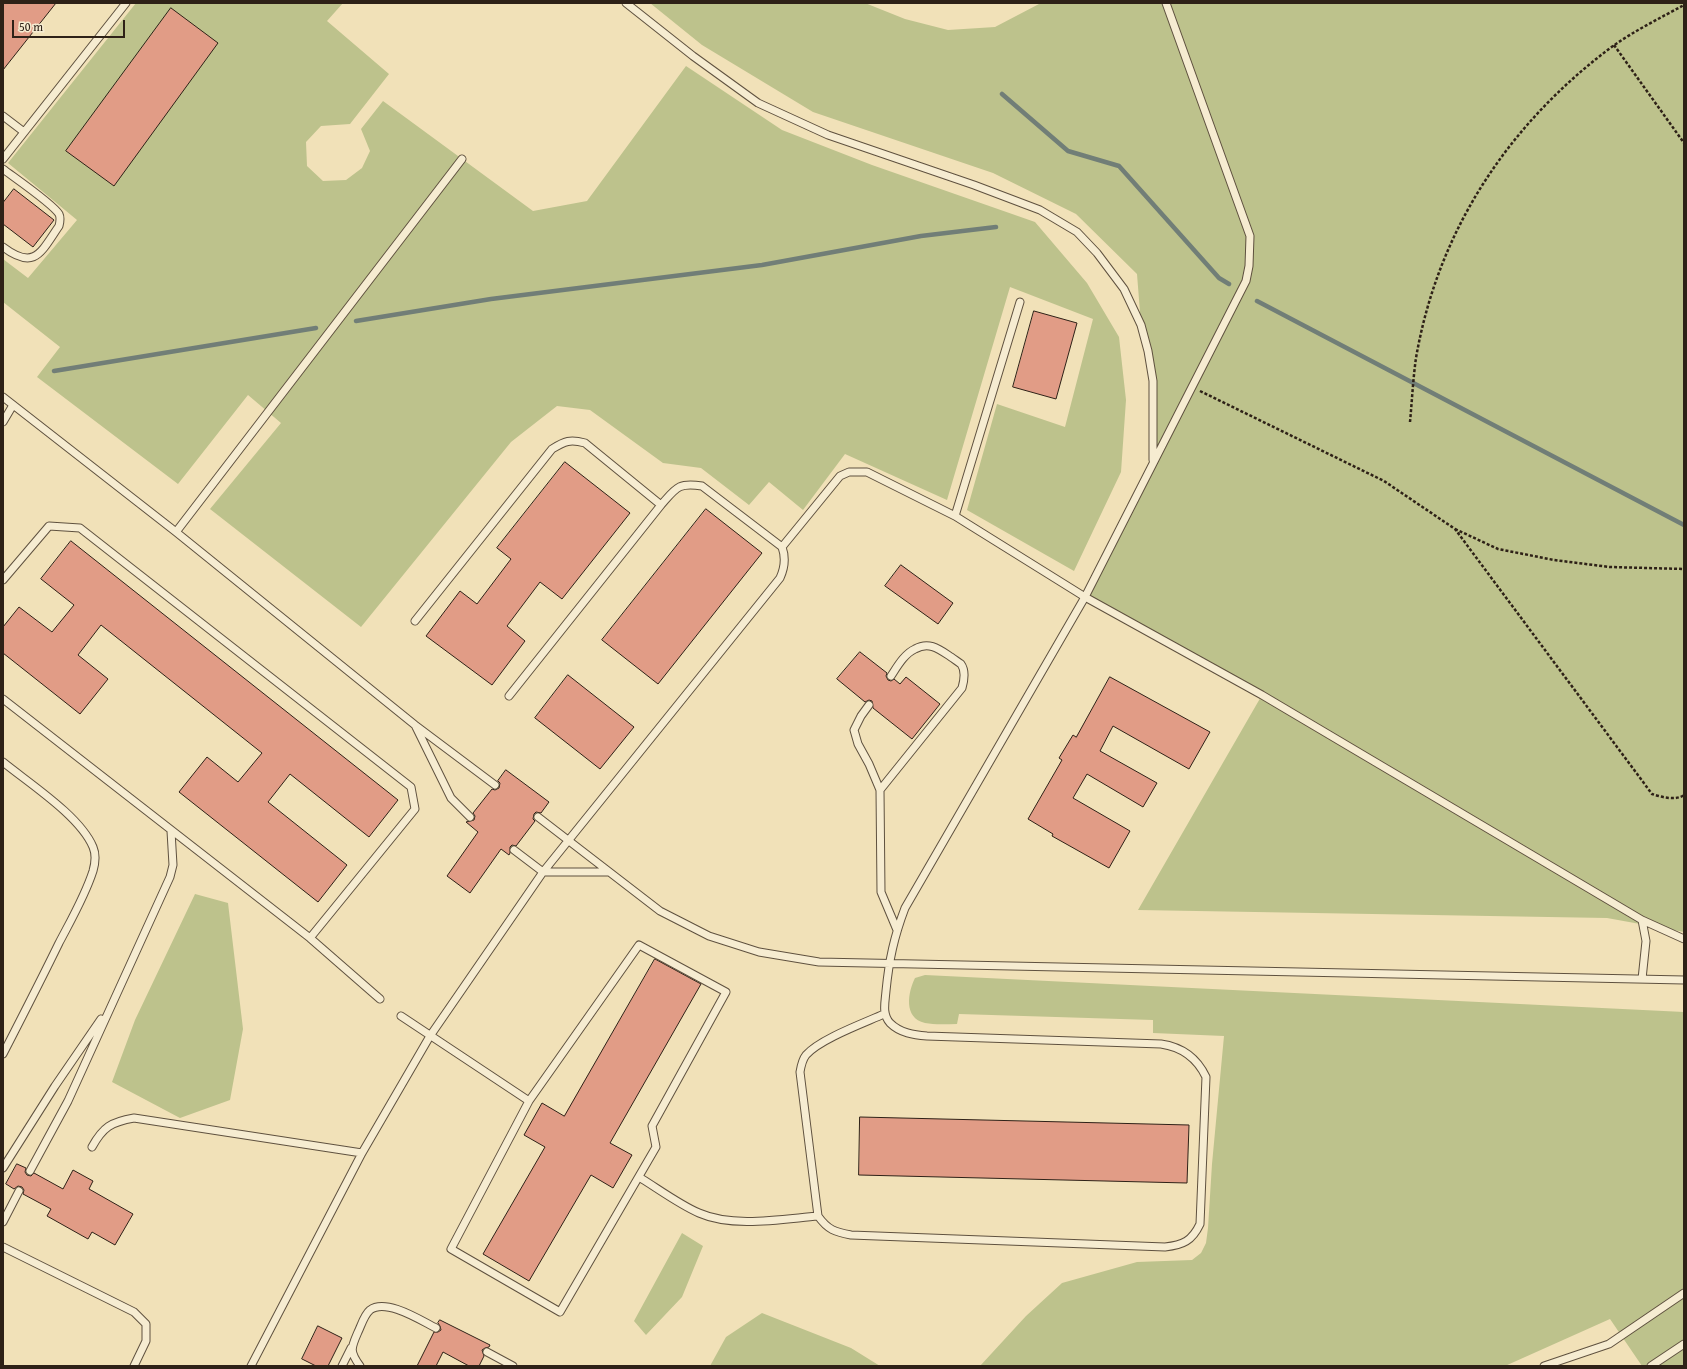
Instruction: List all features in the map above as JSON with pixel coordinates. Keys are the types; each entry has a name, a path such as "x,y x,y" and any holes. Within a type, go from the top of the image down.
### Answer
{"lane":[{"path":"3,159 126,3"},
{"path":"626,3 693,56 758,103 828,135 974,185 1040,210 1077,232 1097,253 1124,289 1141,325 1148,351 1153,381 1152,463"},
{"path":"884,1014 846,1031 813,1049 805,1056 801,1064 800,1072 818,1216 828,1228 837,1232 851,1235 1165,1247 1177,1246 1186,1242 1195,1233 1200,1224 1206,1077 1201,1066 1183,1051 1173,1046 1161,1044 927,1036 901,1031 891,1024 884,1014 888,963 905,908 1085,597 1246,281 1251,249 1250,236 1166,3"},
{"path":"3,116 24,132"},
{"path":"176,532 462,159"},
{"path":"3,169 50,205 59,215 60,222 59,226 41,252 35,257 28,259 20,257 14,255 3,247"},
{"path":"955,516 1020,302"},
{"path":"3,397 176,532 415,725 495,785"},
{"path":"3,422 13,405"},
{"path":"415,621 552,449 563,442 573,440 585,443 661,504"},
{"path":"782,547 840,476 849,472 867,472 955,516 1085,597 1262,694 1642,920 1684,939"},
{"path":"251,1366 362,1153 430,1036 543,872 780,578 784,570 785,556 782,547 702,486 689,484 678,487 661,504 509,696"},
{"path":"4,578 49,526 80,528 411,786 415,809 310,938"},
{"path":"880,790 962,688 964,681 964,673 961,665 937,647 926,645 916,648 908,653 891,676"},
{"path":"3,699 310,938 380,999"},
{"path":"869,705 861,716 854,730 858,744 869,764 880,790 881,892 897,930"},
{"path":"415,725 451,798 470,817"},
{"path":"3,762 83,829 94,849 95,860 91,876 76,910 3,1054"},
{"path":"538,817 660,911 710,936 759,952 819,962 1684,980"},
{"path":"30,1171 68,1101 170,877 173,865 171,831"},
{"path":"514,850 543,872 609,872"},
{"path":"1642,920 1646,941 1642,979"},
{"path":"639,945 726,992 652,1126 656,1147 560,1312 451,1249 529,1101 639,945"},
{"path":"3,1168 54,1086 111,1004"},
{"path":"401,1016 529,1101"},
{"path":"92,1147 100,1133 110,1125 134,1118 362,1153"},
{"path":"639,1176 700,1214 721,1219 748,1222 818,1216"},
{"path":"3,1222 19,1192"},
{"path":"3,1247 134,1312 146,1324 146,1341 134,1366"},
{"path":"1544,1366 1609,1344 1684,1293"},
{"path":"342,1366 369,1310 378,1307 392,1308 436,1328"},
{"path":"1650,1366 1684,1344"},
{"path":"351,1348 353,1357 360,1366"},
{"path":"487,1352 513,1366"}],"path":[{"path":"1410,422 1416,359 1431,297 1453,237 1483,182 1521,130 1565,84 1614,45 1684,5"},
{"path":"1614,45 1684,143"},
{"path":"1191,387 1384,481 1455,529 1498,549 1554,560 1610,567 1684,570"},
{"path":"1455,529 1652,794 1661,797 1680,797 1684,795"}],"green space":[{"path":"136,3 343,3 327,21 389,74 350,124 321,126 306,142 307,166 323,181 346,180 362,168 370,151 361,129 383,101 533,211 587,201 686,66 782,130 872,165 1035,222 1087,283 1119,337 1126,400 1121,472 1074,571 967,510 997,404 1065,427 1093,319 1010,287 947,500 845,454 803,510 769,482 749,505 701,468 663,463 590,410 557,406 511,442 361,627 210,509 281,423 248,395 178,484 37,377 60,347 3,302 3,259 28,278 77,220 8,163"},
{"path":"650,3 865,3 905,19 948,30 995,27 1039,3 1684,3 1684,932 1607,918 1138,910 1262,695 1085,597 1153,463 1153,381 1141,325 1137,274 1076,214 993,173 813,112 702,45"},
{"path":"195,894 228,903 243,1029 230,1100 180,1118 112,1082 135,1020"},
{"path":"925,975 1684,1012 1684,1366 1642,1366 1610,1319 1505,1366 980,1366 1026,1316 1062,1283 1137,1262 1192,1260 1201,1253 1206,1243 1208,1228 1212,1164 1224,1036 1153,1033 1153,1020 959,1014 957,1024 925,1023 913,1016 910,1010 909,997 915,978"},
{"path":"682,1233 703,1246 682,1297 646,1335 634,1321"},
{"path":"762,1313 851,1348 880,1366 710,1366 726,1337"}],"building":[{"path":"3,3 56,3 3,70"},
{"path":"171,8 218,43 114,186 66,151"},
{"path":"14,189 54,220 33,247 3,224 3,203"},
{"path":"1034,311 1077,323 1056,399 1013,387"},
{"path":"565,462 630,513 562,599 540,582 507,626 525,641 492,685 426,636 460,591 477,604 511,559 497,548"},
{"path":"706,509 762,553 658,684 602,640"},
{"path":"71,541 398,800 369,837 290,774 268,802 347,865 318,902 179,792 207,757 238,782 262,753 101,625 78,655 108,679 80,714 3,653 3,627 19,607 52,632 74,605 41,579"},
{"path":"901,565 953,603 938,624 885,586"},
{"path":"860,652 887,673 886,676 888,680 891,681 894,679 900,684 906,677 940,704 912,739 873,708 872,701 869,700 865,702 837,679"},
{"path":"568,675 634,727 600,769 535,718"},
{"path":"1110,677 1210,732 1189,769 1113,726 1100,751 1157,783 1143,807 1087,774 1073,798 1130,831 1109,868 1052,836 1053,834 1028,819 1062,760 1059,758 1073,735 1076,737"},
{"path":"506,770 549,802 541,813 536,812 534,814 533,819 535,821 516,846 512,845 510,847 509,855 501,849 470,893 447,876 478,832 466,822 474,820 475,816 473,813 492,789 495,790 499,788 500,783 498,781"},
{"path":"655,959 701,984 610,1143 632,1155 613,1188 591,1175 529,1281 483,1254 545,1147 524,1135 542,1103 564,1116"},
{"path":"860,1117 1189,1125 1187,1183 859,1175"},
{"path":"17,1164 26,1168 25,1172 27,1175 31,1176 34,1173 63,1189 73,1170 93,1181 89,1189 133,1214 115,1245 92,1232 88,1239 47,1216 51,1209 23,1194 24,1190 22,1187 18,1186 14,1189 6,1184"},
{"path":"440,1320 490,1345 482,1350 484,1356 479,1366 469,1366 443,1352 436,1366 417,1366 434,1332 441,1330 438,1323"},
{"path":"318,1326 342,1338 328,1366 316,1366 302,1359"}],"waterway":[{"path":"1002,94 1068,151 1119,166 1219,278 1229,284"},
{"path":"356,321 491,299 762,265 921,236 996,227"},
{"path":"1257,301 1684,525"},
{"path":"54,371 316,328"}]}
